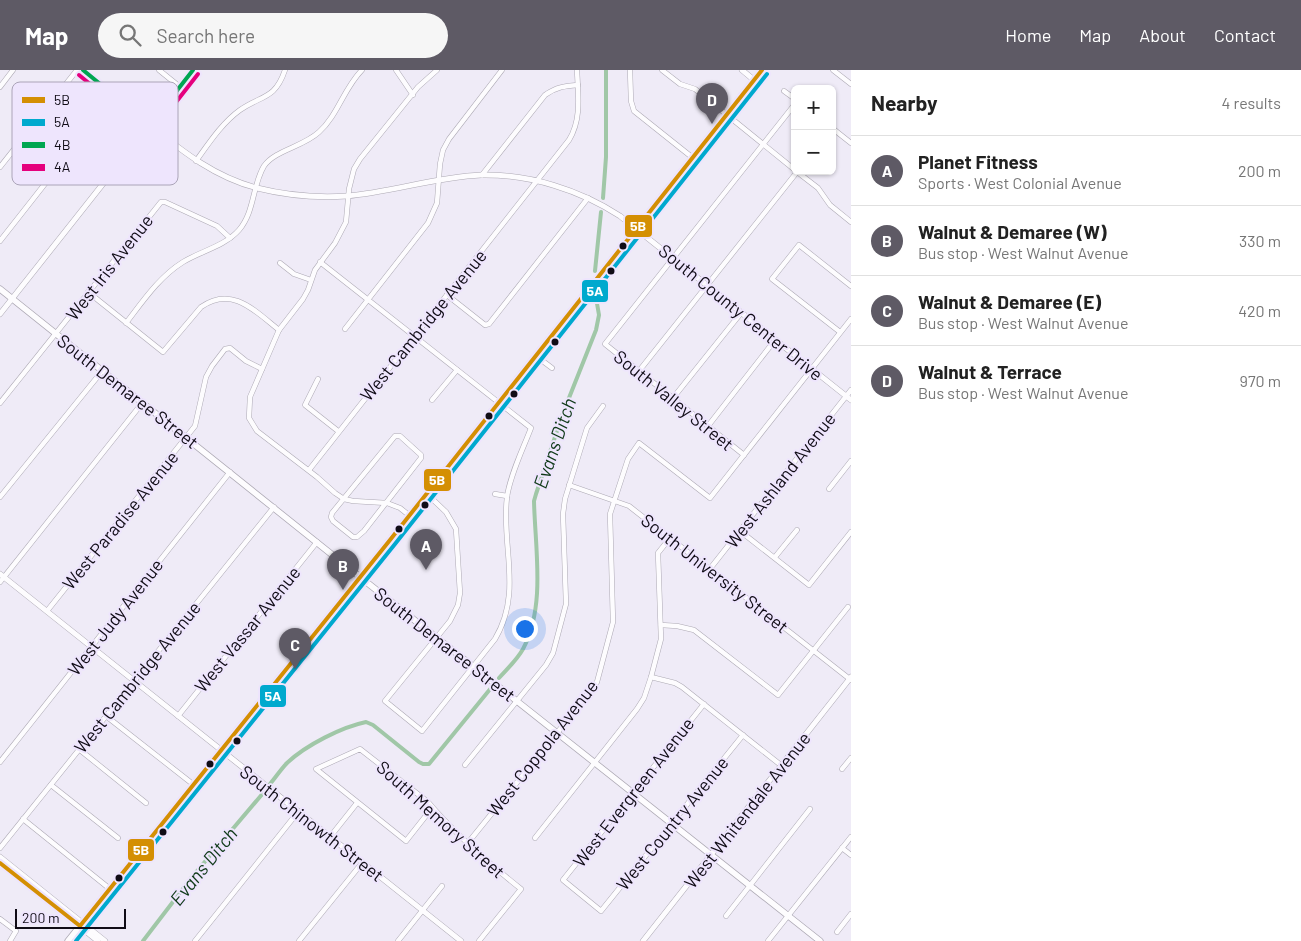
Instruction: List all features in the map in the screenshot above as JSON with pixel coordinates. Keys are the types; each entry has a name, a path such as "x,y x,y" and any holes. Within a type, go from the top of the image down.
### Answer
{"main road":[{"path":"68,941 410,516 762,70"},
{"name":"South Demaree Street","path":"0,289 820,941"}],"street":[{"path":"0,87 13,70"},
{"path":"67,82 77,70"},
{"name":"South County Center Drive","path":"83,70 97,82"},
{"path":"159,70 174,82"},
{"path":"178,90 193,70"},
{"path":"196,160 222,126 240,110 268,96 275,89 282,79 285,70"},
{"path":"126,323 155,287 171,271 192,257 230,238 240,229 247,220 261,172 270,160 310,139 327,123 351,83 362,70"},
{"path":"396,70 412,94"},
{"path":"410,516 400,508 386,503 344,499 257,431 249,418 249,405 250,396 279,330 303,299 308,290 310,280 320,262 335,242 346,222 348,196 354,169 412,94 437,70"},
{"path":"345,328 428,223 437,202 443,150 449,139 502,70"},
{"name":"West Cambridge Avenue","path":"309,470 575,131 578,70"},
{"path":"630,70 631,101 636,113 693,158"},
{"path":"662,70 680,84 695,90 791,167"},
{"path":"742,70 754,80"},
{"path":"833,70 851,84"},
{"path":"482,175 545,95 553,89 562,86 578,85"},
{"path":"784,91 791,96"},
{"path":"673,258 791,109"},
{"path":"835,130 851,143"},
{"name":"South County Center Drive","path":"178,146 219,174 256,188 307,196 348,196 482,175 537,181 557,186 605,206 637,229 849,398"},
{"path":"0,167 12,152"},
{"path":"638,371 793,175"},
{"path":"801,175 818,188 830,205 851,222"},
{"path":"0,241 44,185"},
{"path":"0,314 102,185"},
{"path":"447,295 487,325 588,198"},
{"name":"West Iris Avenue","path":"0,403 161,202 165,202 217,226 230,238"},
{"path":"0,229 6,234"},
{"path":"840,332 772,279 800,245 851,286"},
{"name":"South Valley Street","path":"673,258 605,344 744,455"},
{"path":"320,262 531,428 507,496 510,588 507,613 502,627 495,639 422,731 385,701 455,614 458,605 460,593 457,536 453,522 446,512 427,494"},
{"path":"280,263 294,274 310,280"},
{"path":"88,292 163,352 201,307 206,303 221,298 239,300 279,330"},
{"path":"673,398 742,313"},
{"path":"744,455 851,319"},
{"path":"708,426 776,340"},
{"name":"West Paradise Avenue","path":"47,612 187,437 197,420 209,370 227,348 262,369"},
{"path":"536,356 552,368"},
{"path":"0,497 103,370"},
{"path":"432,400 457,370"},
{"path":"318,379 305,405 338,431"},
{"name":"West Ashland Avenue","path":"709,570 849,398 851,390"},
{"path":"1,577 143,402"},
{"path":"465,765 550,659 564,615 566,594 563,514 569,486 587,428 603,406"},
{"path":"395,436 400,436 421,455 421,458 386,503 357,537 351,536 331,517 332,513 344,499 395,436"},
{"name":"West Coppola Avenue","path":"467,844 558,733 597,682 612,627 613,615 610,520 614,500 628,459 639,443 710,498 744,455"},
{"path":"828,489 851,461"},
{"name":"West Judy Avenue","path":"0,762 230,472"},
{"name":"South University Street","path":"569,486 628,506 851,679"},
{"path":"495,494 507,496"},
{"name":"West Cambridge Avenue","path":"0,848 274,507"},
{"path":"775,558 796,530"},
{"path":"740,531 809,585 851,532"},
{"path":"535,838 641,704 660,646 658,553 670,538"},
{"name":"West Vassar Avenue","path":"178,716 317,542"},
{"name":"South Chinowth Street","path":"1,577 461,941"},
{"path":"661,625 694,630 778,695 848,607"},
{"path":"651,677 675,683 782,766"},
{"name":"West Whitendale Avenue","path":"643,941 851,679"},
{"name":"West Evergreen Avenue","path":"602,911 563,880 704,704"},
{"path":"106,716 194,785"},
{"name":"West Country Avenue","path":"602,911 743,735"},
{"name":"South Memory Street","path":"357,803 316,769 360,749 432,808 467,844 520,889 479,941"},
{"path":"80,750 146,803"},
{"path":"842,769 851,758"},
{"path":"51,785 118,838"},
{"path":"330,837 357,803 406,841 432,808"},
{"path":"726,916 810,809"},
{"path":"195,941 298,812"},
{"path":"23,819 110,889"},
{"path":"768,941 851,836"},
{"path":"842,848 851,855"},
{"path":"0,857 98,941"},
{"path":"0,863 105,941"},
{"path":"300,941 362,863"},
{"path":"398,941 442,886"},
{"path":"837,932 851,914"},
{"path":"0,919 16,931 10,941"}],"waterway":[{"name":"Evans Ditch","path":"603,198 606,157 606,70"},
{"name":"Evans Ditch","path":"595,271 601,212"},
{"name":"Evans Ditch","path":"499,678 521,653 535,614 538,577 534,501 563,413 596,330 599,315 595,292"},
{"name":"Evans Ditch","path":"270,784 287,763 314,743 335,732 366,722 373,725 419,762 429,764 491,688"},
{"name":"Evans Ditch","path":"143,941 192,877 264,792"}],"transit line":[{"name":"4B","path":"83,70 98,82"},
{"name":"4B","path":"178,89 193,70"},
{"name":"5B","path":"0,863 80,926 390,540 762,70"},
{"name":"4A","path":"178,100 198,74"},
{"name":"5A","path":"76,941 395,544 767,74"},
{"name":"4A","path":"79,75 88,82"}],"place":[{"name":"Walnut & Terrace","path":"712,124"},
{"name":"Planet Fitness","path":"426,570"},
{"name":"Walnut & Demaree (W)","path":"343,590"},
{"name":"Walnut & Demaree (E)","path":"295,669"}]}
